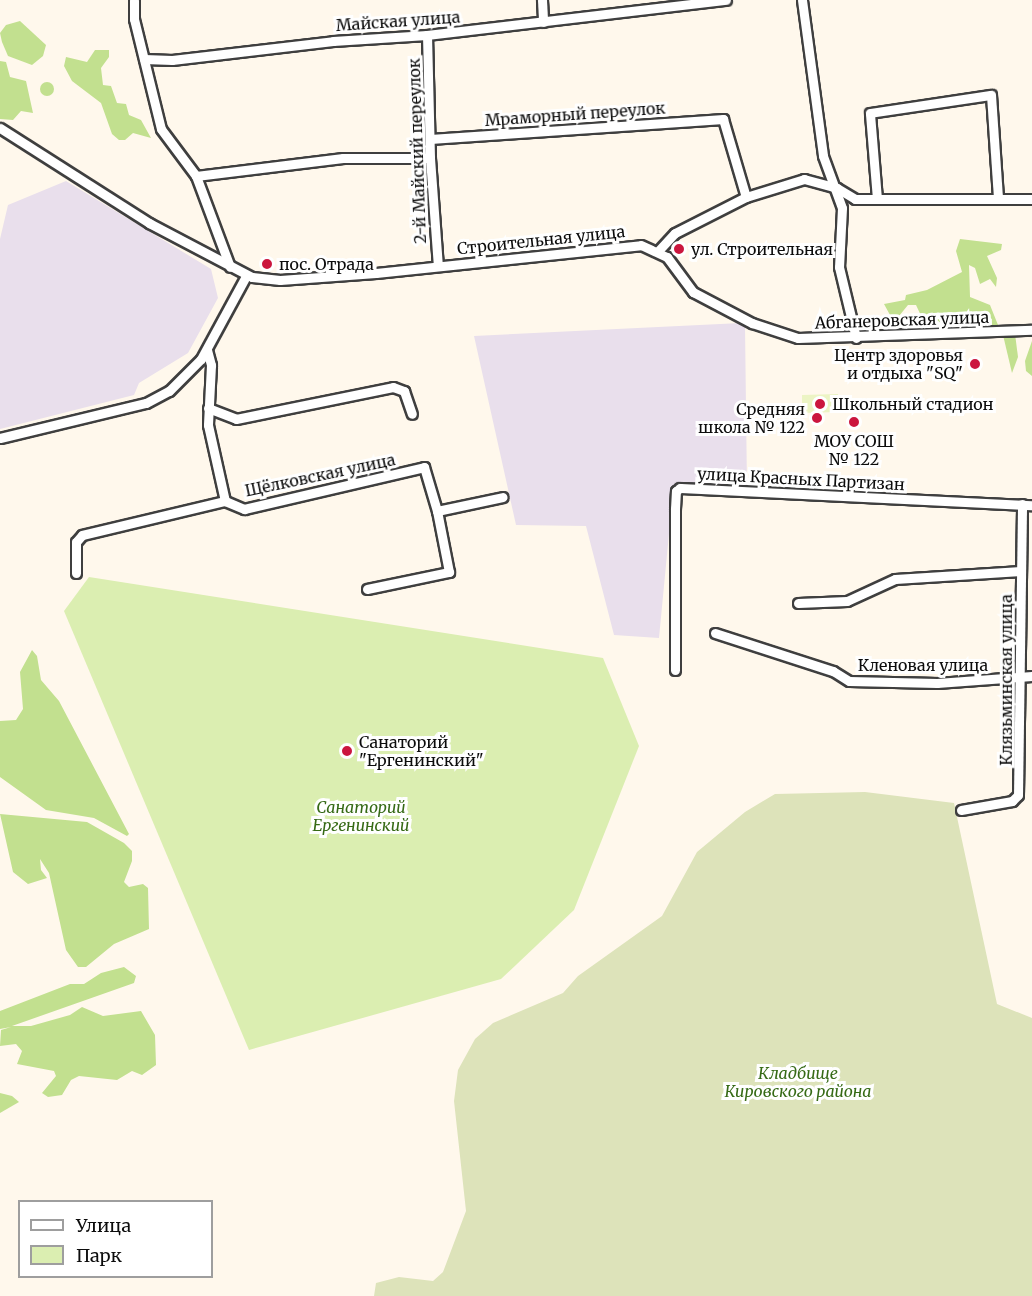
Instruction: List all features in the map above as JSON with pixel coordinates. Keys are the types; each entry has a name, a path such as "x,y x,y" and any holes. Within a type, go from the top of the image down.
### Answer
{"street":[{"path":"135,0 144,59 161,129 196,176 230,267"},
{"path":"542,0 543,22"},
{"name":"Майская улица","path":"144,59 172,60 333,41 428,35 726,0"},
{"path":"802,0 824,156 837,188 842,208 839,267 856,338"},
{"name":"2-й Майский переулок","path":"428,35 430,158 438,266"},
{"path":"877,199 870,112 991,95 998,199"},
{"name":"Мраморный переулок","path":"430,139 723,119 746,197"},
{"name":"Строительная улица","path":"0,128 149,223 246,276 280,280 438,266 618,246 641,245 659,250"},
{"path":"196,176 343,158 430,158"},
{"path":"659,250 675,233 746,197 804,179 837,188 855,199 924,196 1032,199"},
{"name":"Абганеровская улица","path":"659,250 693,292 725,310 798,338 856,338 1032,330"},
{"path":"0,438 146,403 170,391 187,376 207,350 246,276"},
{"path":"207,350 208,425 225,501"},
{"path":"208,408 236,419 393,387 404,392 412,414"},
{"name":"Щёлковская улица","path":"76,573 76,542 82,535 225,501 244,509 424,467 436,511"},
{"name":"улица Красных Партизан","path":"675,670 675,509 676,491 680,488 1032,505"},
{"path":"367,590 449,572 436,511 503,497"},
{"name":"Клязьминская улица","path":"961,810 1012,801 1018,795 1027,676 1027,592 1022,571 1022,504"},
{"path":"798,603 847,601 895,579 1022,571"},
{"name":"Кленовая улица","path":"715,633 833,671 849,681 937,683 1027,676"},
{"path":"1021,765 1032,769"}],"shaded area":[{"path":"66,181 211,269 218,298 188,353 139,383 134,395 0,429 0,239 8,205"},
{"path":"741,323 745,326 747,488 673,492 659,638 614,635 586,526 516,525 474,336"}],"green space":[{"path":"20,21 46,45 43,56 32,65 8,56 2,42 0,33 6,25"},
{"path":"95,50 109,50 109,57 101,68 103,85 111,86 117,103 126,104 129,115 141,120 151,138 133,133 125,140 119,140 112,134 101,103 72,81 64,66 66,57 87,62"},
{"path":"0,61 6,62 10,77 26,81 33,113 21,111 13,120 0,119"},
{"path":"44,82 50,82 54,89 50,96 44,96 40,92 40,86"},
{"path":"960,239 1002,244 1001,250 987,256 997,278 996,287 990,279 980,284 975,268 969,265 970,297 990,305 998,325 981,327 967,322 948,330 924,322 916,305 908,305 899,316 890,315 884,304 905,300 906,295 927,290 962,272 956,251"},
{"path":"1015,334 1018,357 1012,373 1003,335"},
{"path":"1032,341 1032,376 1026,371 1025,361"},
{"name":"Школьный стадион","path":"838,394 838,412 802,413 802,395"},
{"name":"Санаторий Ергенинский","path":"89,577 603,658 639,746 574,910 501,979 249,1050 64,611"},
{"path":"32,650 37,656 41,680 59,701 129,834 127,836 94,818 46,810 0,777 0,721 16,720 23,709 20,672"},
{"name":"Кладбище Кировского района","path":"865,792 954,803 997,1004 1032,1018 1032,1296 374,1296 376,1283 399,1277 433,1281 443,1272 466,1211 454,1101 458,1070 475,1039 493,1023 563,993 578,976 662,916 697,852 745,812 775,794"},
{"path":"0,814 87,822 124,843 132,851 132,861 124,882 129,887 143,884 148,888 149,929 114,944 86,967 78,967 66,950 49,873 40,859 41,870 47,878 28,884 13,872"},
{"path":"124,967 136,976 134,983 12,1026 31,1026 70,1015 82,1007 103,1016 141,1011 155,1035 156,1065 142,1075 132,1071 117,1080 79,1076 71,1080 62,1095 48,1097 42,1093 56,1076 54,1071 17,1064 22,1051 16,1044 0,1046 1,1030 11,1027 0,1029 0,1011 70,984 84,984 101,973"},
{"path":"0,1093 12,1096 19,1102 0,1113"}],"place":[{"name":"ул. Строительная","path":"679,249"},
{"name":"пос. Отрада","path":"267,264"},
{"name":"Центр здоровья и отдыха \"SQ\"","path":"975,364"},
{"name":"Школьный стадион","path":"820,404"},
{"name":"Средняя школа № 122","path":"817,418"},
{"name":"МОУ СОШ № 122","path":"854,422"},
{"name":"Санаторий \"Ергенинский\"","path":"347,751"}]}
